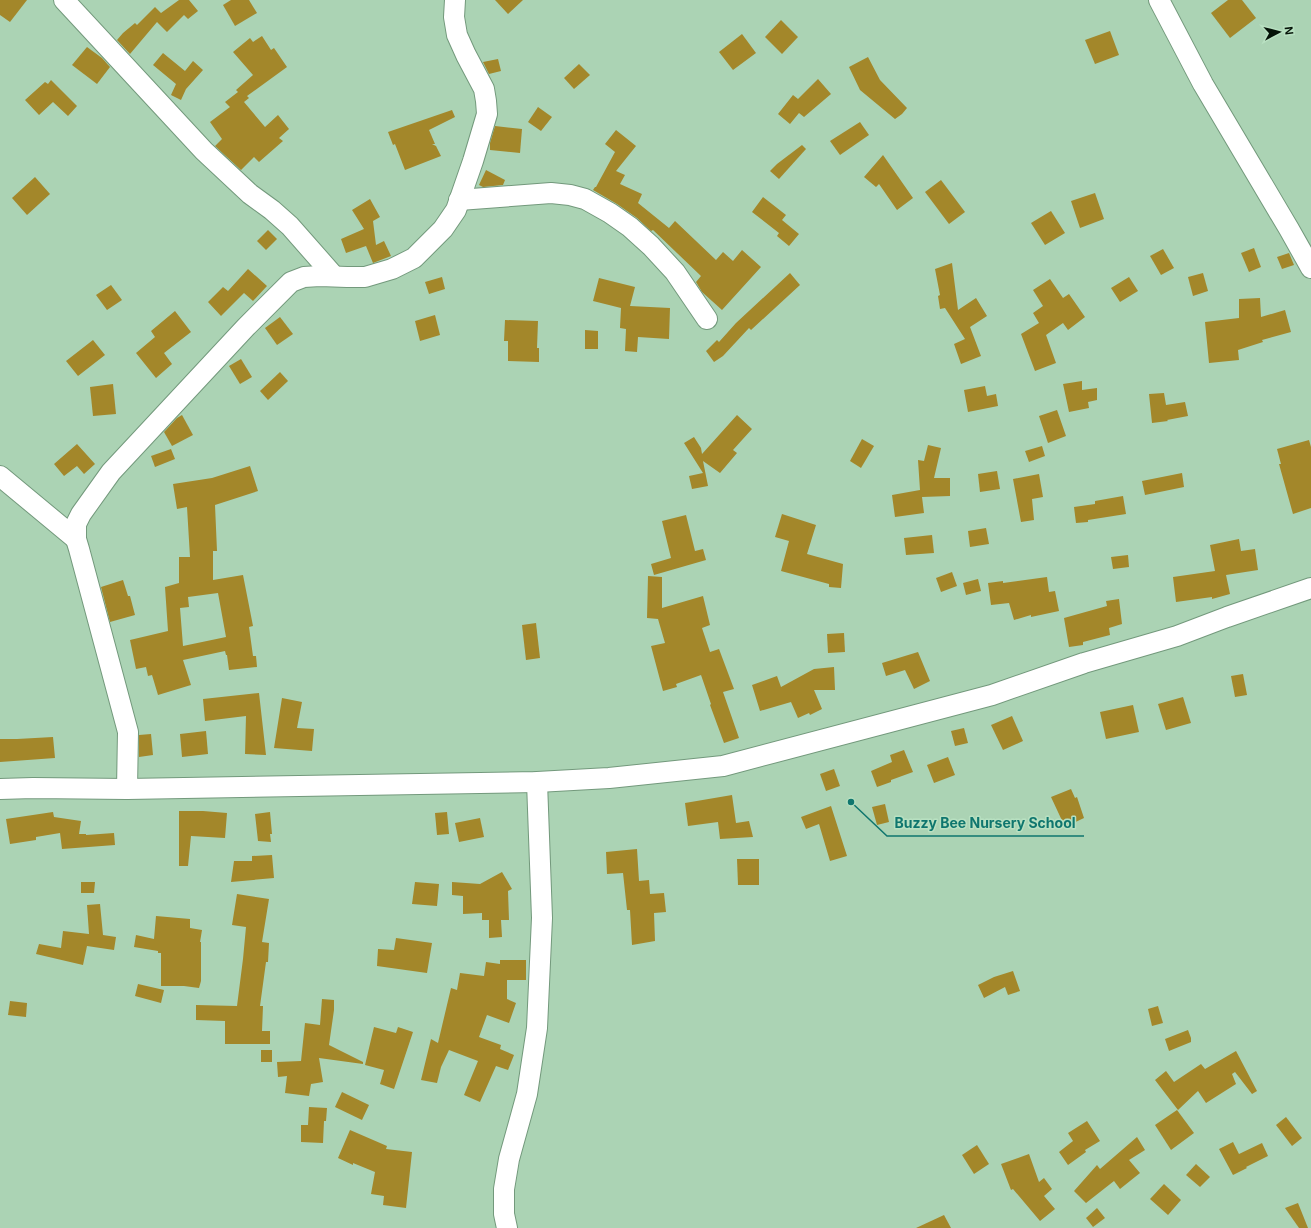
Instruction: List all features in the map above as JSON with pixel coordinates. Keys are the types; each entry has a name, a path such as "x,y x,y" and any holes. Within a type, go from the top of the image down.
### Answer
{"street":[{"path":"64,0 204,151 250,194 272,210 290,226 334,276"},
{"path":"127,789 128,732 76,539 76,524 81,514 111,472 246,327 291,282 304,277 364,277 392,269 414,258 443,229 456,210 487,114 484,89 457,34 454,17 455,0"},
{"path":"1159,0 1203,84 1311,268"},
{"path":"459,200 550,193 570,195 585,199 610,213 630,227 651,246 675,272 707,318"},
{"path":"0,476 76,539"},
{"path":"0,789 127,789 537,782 609,778 723,766 992,695 1084,662 1177,636 1311,588"},
{"path":"507,1228 504,1214 504,1189 510,1159 527,1094 536,1028 542,918 537,782"}],"building":[{"path":"0,0 27,0 10,22 0,15"},
{"path":"179,0 189,0 198,11 188,19 184,15 167,32 157,22 130,54 117,40 135,23 137,25 155,7 161,13"},
{"path":"231,0 249,0 257,13 235,26 223,5"},
{"path":"495,0 523,0 508,14"},
{"path":"1228,0 1242,0 1256,18 1230,38 1211,13"},
{"path":"781,20 798,37 782,54 765,37"},
{"path":"1110,31 1119,55 1095,64 1085,40"},
{"path":"742,34 756,53 733,70 719,52"},
{"path":"262,36 271,50 274,48 287,67 247,96 249,98 244,102 265,127 278,115 289,129 279,138 283,141 259,162 254,157 241,170 215,146 222,139 210,122 230,107 225,102 238,92 236,90 253,75 233,52 250,38 253,42"},
{"path":"87,47 102,58 110,67 97,84 72,65"},
{"path":"163,53 185,71 193,61 203,70 186,89 181,100 171,95 176,84 153,65"},
{"path":"868,57 880,80 907,108 895,119 860,90 849,67"},
{"path":"498,59 501,71 489,74 483,62"},
{"path":"579,64 590,75 574,89 564,78"},
{"path":"818,79 831,94 804,117 799,113 790,124 778,114 793,95 798,99"},
{"path":"51,80 77,106 68,116 53,102 39,115 25,100 45,82 48,84"},
{"path":"538,107 552,117 541,131 528,122"},
{"path":"452,110 455,117 429,130 435,144 432,144 436,146 441,156 405,170 395,144 393,145 388,132"},
{"path":"860,122 869,135 840,155 830,141"},
{"path":"495,126 522,129 520,153 490,150 490,143"},
{"path":"616,130 636,146 616,171 625,175 620,184 642,194 638,203 669,228 675,221 716,260 723,252 733,261 742,250 761,267 722,310 702,292 696,282 701,276 653,230 651,231 637,218 593,190 615,152 605,144"},
{"path":"802,145 806,149 779,179 770,171 777,164"},
{"path":"883,155 913,198 897,210 879,184 876,187 864,177"},
{"path":"486,170 505,180 503,185 483,187 479,185"},
{"path":"35,177 50,194 27,215 12,198"},
{"path":"941,180 965,212 949,224 925,192"},
{"path":"1095,193 1104,219 1080,228 1071,201"},
{"path":"763,197 786,215 782,220 799,234 789,246 777,236 779,233 752,212"},
{"path":"370,199 380,217 373,221 376,245 384,241 391,256 373,263 366,246 346,253 341,239 364,229 352,210"},
{"path":"1051,211 1065,233 1045,245 1031,223"},
{"path":"268,230 277,239 266,250 257,241"},
{"path":"1254,248 1261,267 1249,272 1241,253"},
{"path":"1163,249 1174,268 1161,275 1150,256"},
{"path":"1289,253 1294,265 1282,269 1277,257"},
{"path":"952,263 958,310 976,298 987,316 970,327 981,356 961,364 954,344 965,339 945,308 940,309 938,296 940,295 935,269"},
{"path":"248,269 267,286 253,301 244,293 221,316 208,302 223,287 228,291"},
{"path":"790,273 800,285 751,330 749,328 723,356 714,362 706,351 717,340 719,342 736,323"},
{"path":"1203,273 1208,291 1193,296 1188,277"},
{"path":"442,277 445,289 429,294 425,282"},
{"path":"1129,277 1138,291 1120,302 1111,288"},
{"path":"599,278 635,287 630,306 670,308 669,339 638,337 637,352 625,351 626,329 620,328 621,308 593,301"},
{"path":"1050,279 1063,298 1069,294 1085,317 1068,330 1063,323 1046,335 1056,363 1035,371 1021,334 1039,323 1033,313 1043,306 1033,290"},
{"path":"111,285 122,300 107,310 96,295"},
{"path":"1260,298 1261,317 1285,310 1291,332 1262,340 1263,342 1238,350 1239,360 1209,363 1205,322 1239,318 1239,299"},
{"path":"175,311 191,332 164,353 172,364 156,378 136,353 155,337 151,331"},
{"path":"435,315 440,335 420,341 415,321"},
{"path":"280,317 293,334 277,345 265,328"},
{"path":"505,320 538,321 537,348 539,348 539,362 508,361 508,341 504,341"},
{"path":"585,330 598,331 598,349 585,349"},
{"path":"93,340 105,355 78,376 66,361"},
{"path":"241,359 252,377 240,384 229,366"},
{"path":"280,372 288,381 268,400 260,391"},
{"path":"1082,381 1082,390 1097,388 1097,400 1088,402 1089,408 1069,412 1063,384"},
{"path":"113,384 116,414 93,416 90,387"},
{"path":"985,386 987,396 996,394 998,406 968,412 964,390"},
{"path":"1164,393 1166,405 1185,402 1188,416 1152,423 1149,394"},
{"path":"1057,410 1066,436 1048,443 1039,416"},
{"path":"182,415 193,435 172,446 164,432 177,418"},
{"path":"737,415 752,429 733,450 737,453 720,473 703,461 708,486 692,489 689,476 703,473 684,443 694,437 701,448 702,454"},
{"path":"862,439 874,446 861,468 850,461"},
{"path":"1309,440 1311,447 1311,508 1293,514 1279,464 1281,464 1277,449"},
{"path":"77,444 95,464 84,474 77,466 64,476 54,464"},
{"path":"928,445 941,448 934,478 950,478 950,496 922,497 924,513 895,517 892,495 920,490 918,460 924,461"},
{"path":"1042,446 1045,456 1029,462 1025,451"},
{"path":"171,449 175,459 155,467 151,456"},
{"path":"250,466 258,491 215,505 217,551 213,551 213,580 243,575 253,626 249,627 253,656 256,656 257,667 229,670 225,651 183,660 191,685 158,695 152,675 148,676 146,667 136,669 130,640 168,631 165,587 179,583 179,557 190,557 187,507 177,509 173,484 212,478","holes":["218,593 226,637 183,646 180,608 189,607 188,597"]},
{"path":"997,471 1000,489 980,492 978,474"},
{"path":"1182,473 1184,487 1145,495 1142,481"},
{"path":"1039,474 1043,497 1032,499 1034,520 1021,522 1013,479"},
{"path":"1123,496 1126,514 1076,523 1074,507 1095,504 1095,501"},
{"path":"782,514 816,525 807,554 843,564 841,588 829,587 829,584 781,571 789,541 775,537"},
{"path":"686,515 695,551 703,549 706,560 654,575 651,564 671,558 662,521"},
{"path":"986,528 989,544 970,547 968,531"},
{"path":"932,535 934,553 906,555 904,538"},
{"path":"1239,539 1241,551 1255,549 1258,570 1226,575 1230,594 1212,599 1212,597 1176,602 1173,577 1215,571 1210,545"},
{"path":"1128,555 1129,567 1113,569 1111,557"},
{"path":"952,572 957,586 941,592 936,578"},
{"path":"648,576 662,577 662,608 703,596 710,625 702,628 710,652 719,649 734,689 723,692 739,738 724,743 701,675 676,684 677,687 663,691 651,646 665,643 658,619 647,618"},
{"path":"1047,577 1049,592 1055,591 1059,611 1031,617 1031,615 1014,620 1009,603 991,605 988,583 1003,581 1003,583"},
{"path":"978,579 981,591 966,595 963,583"},
{"path":"123,580 128,596 130,596 135,615 110,622 101,587"},
{"path":"1119,599 1122,624 1109,628 1110,635 1083,642 1083,645 1069,647 1064,618 1107,606 1106,601"},
{"path":"536,623 540,658 526,660 522,625"},
{"path":"844,633 845,652 828,653 827,634"},
{"path":"918,652 930,681 914,689 905,670 886,676 882,663"},
{"path":"834,667 835,690 814,690 822,709 810,715 809,713 798,718 791,702 760,711 752,685 777,676 781,687 814,669"},
{"path":"1243,674 1247,695 1235,697 1231,676"},
{"path":"259,693 266,755 245,754 246,716 205,721 203,699"},
{"path":"1183,697 1191,723 1166,730 1158,704"},
{"path":"282,698 302,702 297,728 314,729 312,751 274,748"},
{"path":"1133,705 1139,732 1106,739 1100,712"},
{"path":"1012,716 1023,741 1003,750 991,725"},
{"path":"964,728 968,743 955,746 951,731"},
{"path":"206,731 208,754 182,757 180,734"},
{"path":"151,734 153,755 139,757 139,735"},
{"path":"53,737 55,758 0,762 0,739"},
{"path":"904,750 913,772 877,787 871,771 892,762 890,755"},
{"path":"948,757 955,775 934,783 927,765"},
{"path":"834,769 840,786 826,791 820,774"},
{"path":"1071,789 1075,798 1077,797 1084,818 1065,827 1051,797"},
{"path":"732,795 736,823 749,821 753,837 720,839 718,822 688,826 685,803"},
{"path":"885,804 889,822 877,825 872,807"},
{"path":"831,806 847,856 830,861 819,824 806,829 801,817"},
{"path":"179,811 227,813 225,838 191,836 188,866 179,866"},
{"path":"53,812 54,817 81,821 79,834 114,833 115,845 62,849 60,833 36,837 36,840 10,844 6,819"},
{"path":"270,812 272,834 270,834 271,842 258,841 255,814"},
{"path":"447,812 449,834 437,835 435,813"},
{"path":"480,818 484,837 459,842 455,823"},
{"path":"637,849 639,881 649,880 650,894 664,893 666,912 654,913 655,941 632,945 630,910 627,910 623,873 607,874 606,852"},
{"path":"272,855 274,878 231,882 234,861 252,861 252,856"},
{"path":"737,859 759,859 759,885 738,885"},
{"path":"502,872 512,889 508,891 509,920 501,920 502,937 489,938 489,920 482,920 482,913 463,914 463,896 452,895 452,882 480,884"},
{"path":"81,882 95,882 94,893 81,893"},
{"path":"415,882 439,884 437,906 412,904"},
{"path":"237,894 269,899 262,942 269,943 268,962 266,962 260,1006 263,1006 262,1031 270,1031 270,1044 225,1044 225,1021 196,1020 196,1005 237,1006 246,927 232,925"},
{"path":"100,904 103,935 116,937 114,950 87,946 83,965 36,954 39,944 61,948 63,931 89,934 87,905"},
{"path":"156,916 190,919 190,928 202,930 200,942 201,981 199,988 184,986 161,986 161,953 158,953 158,951 134,947 136,935 154,939"},
{"path":"396,938 432,943 427,973 377,966 378,949 394,950"},
{"path":"500,960 526,960 526,980 507,980 507,999 516,1003 509,1023 487,1015 479,1037 501,1045 500,1049 514,1055 508,1070 496,1066 480,1102 464,1095 478,1061 449,1050 441,1067 437,1083 421,1080 431,1039 438,1043 451,988 457,990 460,973 484,976 486,962 500,964"},
{"path":"1013,971 1020,991 1008,995 1005,987 984,998 978,985 994,977"},
{"path":"138,984 164,990 161,1003 135,996"},
{"path":"322,999 334,1000 329,1045 363,1062 363,1064 319,1058 323,1082 311,1084 309,1096 285,1093 287,1076 278,1077 277,1062 301,1061 305,1023 320,1025"},
{"path":"10,1001 27,1003 26,1017 8,1015"},
{"path":"1158,1006 1163,1023 1152,1026 1148,1009"},
{"path":"374,1027 396,1033 398,1027 413,1032 394,1089 380,1084 384,1070 365,1065"},
{"path":"1188,1030 1191,1042 1169,1051 1165,1039"},
{"path":"261,1050 272,1050 272,1062 261,1062"},
{"path":"1236,1051 1257,1091 1252,1094 1235,1072 1232,1074 1236,1084 1206,1103 1198,1091 1178,1110 1155,1080 1166,1071 1174,1082 1201,1064 1205,1069"},
{"path":"342,1092 369,1105 362,1120 335,1107"},
{"path":"309,1107 327,1108 326,1121 324,1121 323,1143 301,1142 301,1125 308,1125"},
{"path":"1177,1110 1194,1133 1171,1150 1155,1125"},
{"path":"1286,1117 1302,1138 1292,1146 1276,1125"},
{"path":"1087,1121 1100,1141 1085,1150 1086,1152 1068,1165 1059,1152 1073,1141 1068,1133"},
{"path":"350,1130 387,1146 386,1149 412,1152 406,1208 383,1205 384,1196 371,1194 375,1172 353,1163 353,1165 338,1158"},
{"path":"1137,1137 1145,1150 1129,1160 1140,1173 1120,1189 1114,1181 1086,1203 1074,1191 1097,1165 1100,1169"},
{"path":"1233,1142 1239,1154 1262,1143 1268,1156 1233,1175 1219,1149"},
{"path":"977,1145 989,1164 974,1174 962,1155"},
{"path":"1029,1154 1039,1182 1044,1178 1052,1189 1044,1196 1055,1209 1040,1221 1013,1189 1011,1190 1001,1164"},
{"path":"1196,1164 1210,1177 1200,1187 1186,1175"},
{"path":"1164,1184 1181,1200 1168,1215 1150,1199"},
{"path":"1298,1203 1308,1228 1299,1228 1285,1208"},
{"path":"1097,1208 1105,1218 1093,1227 1086,1218"},
{"path":"944,1215 951,1228 916,1228"}],"place":[{"name":"Buzzy Bee Nursery School","path":"851,802"}]}
